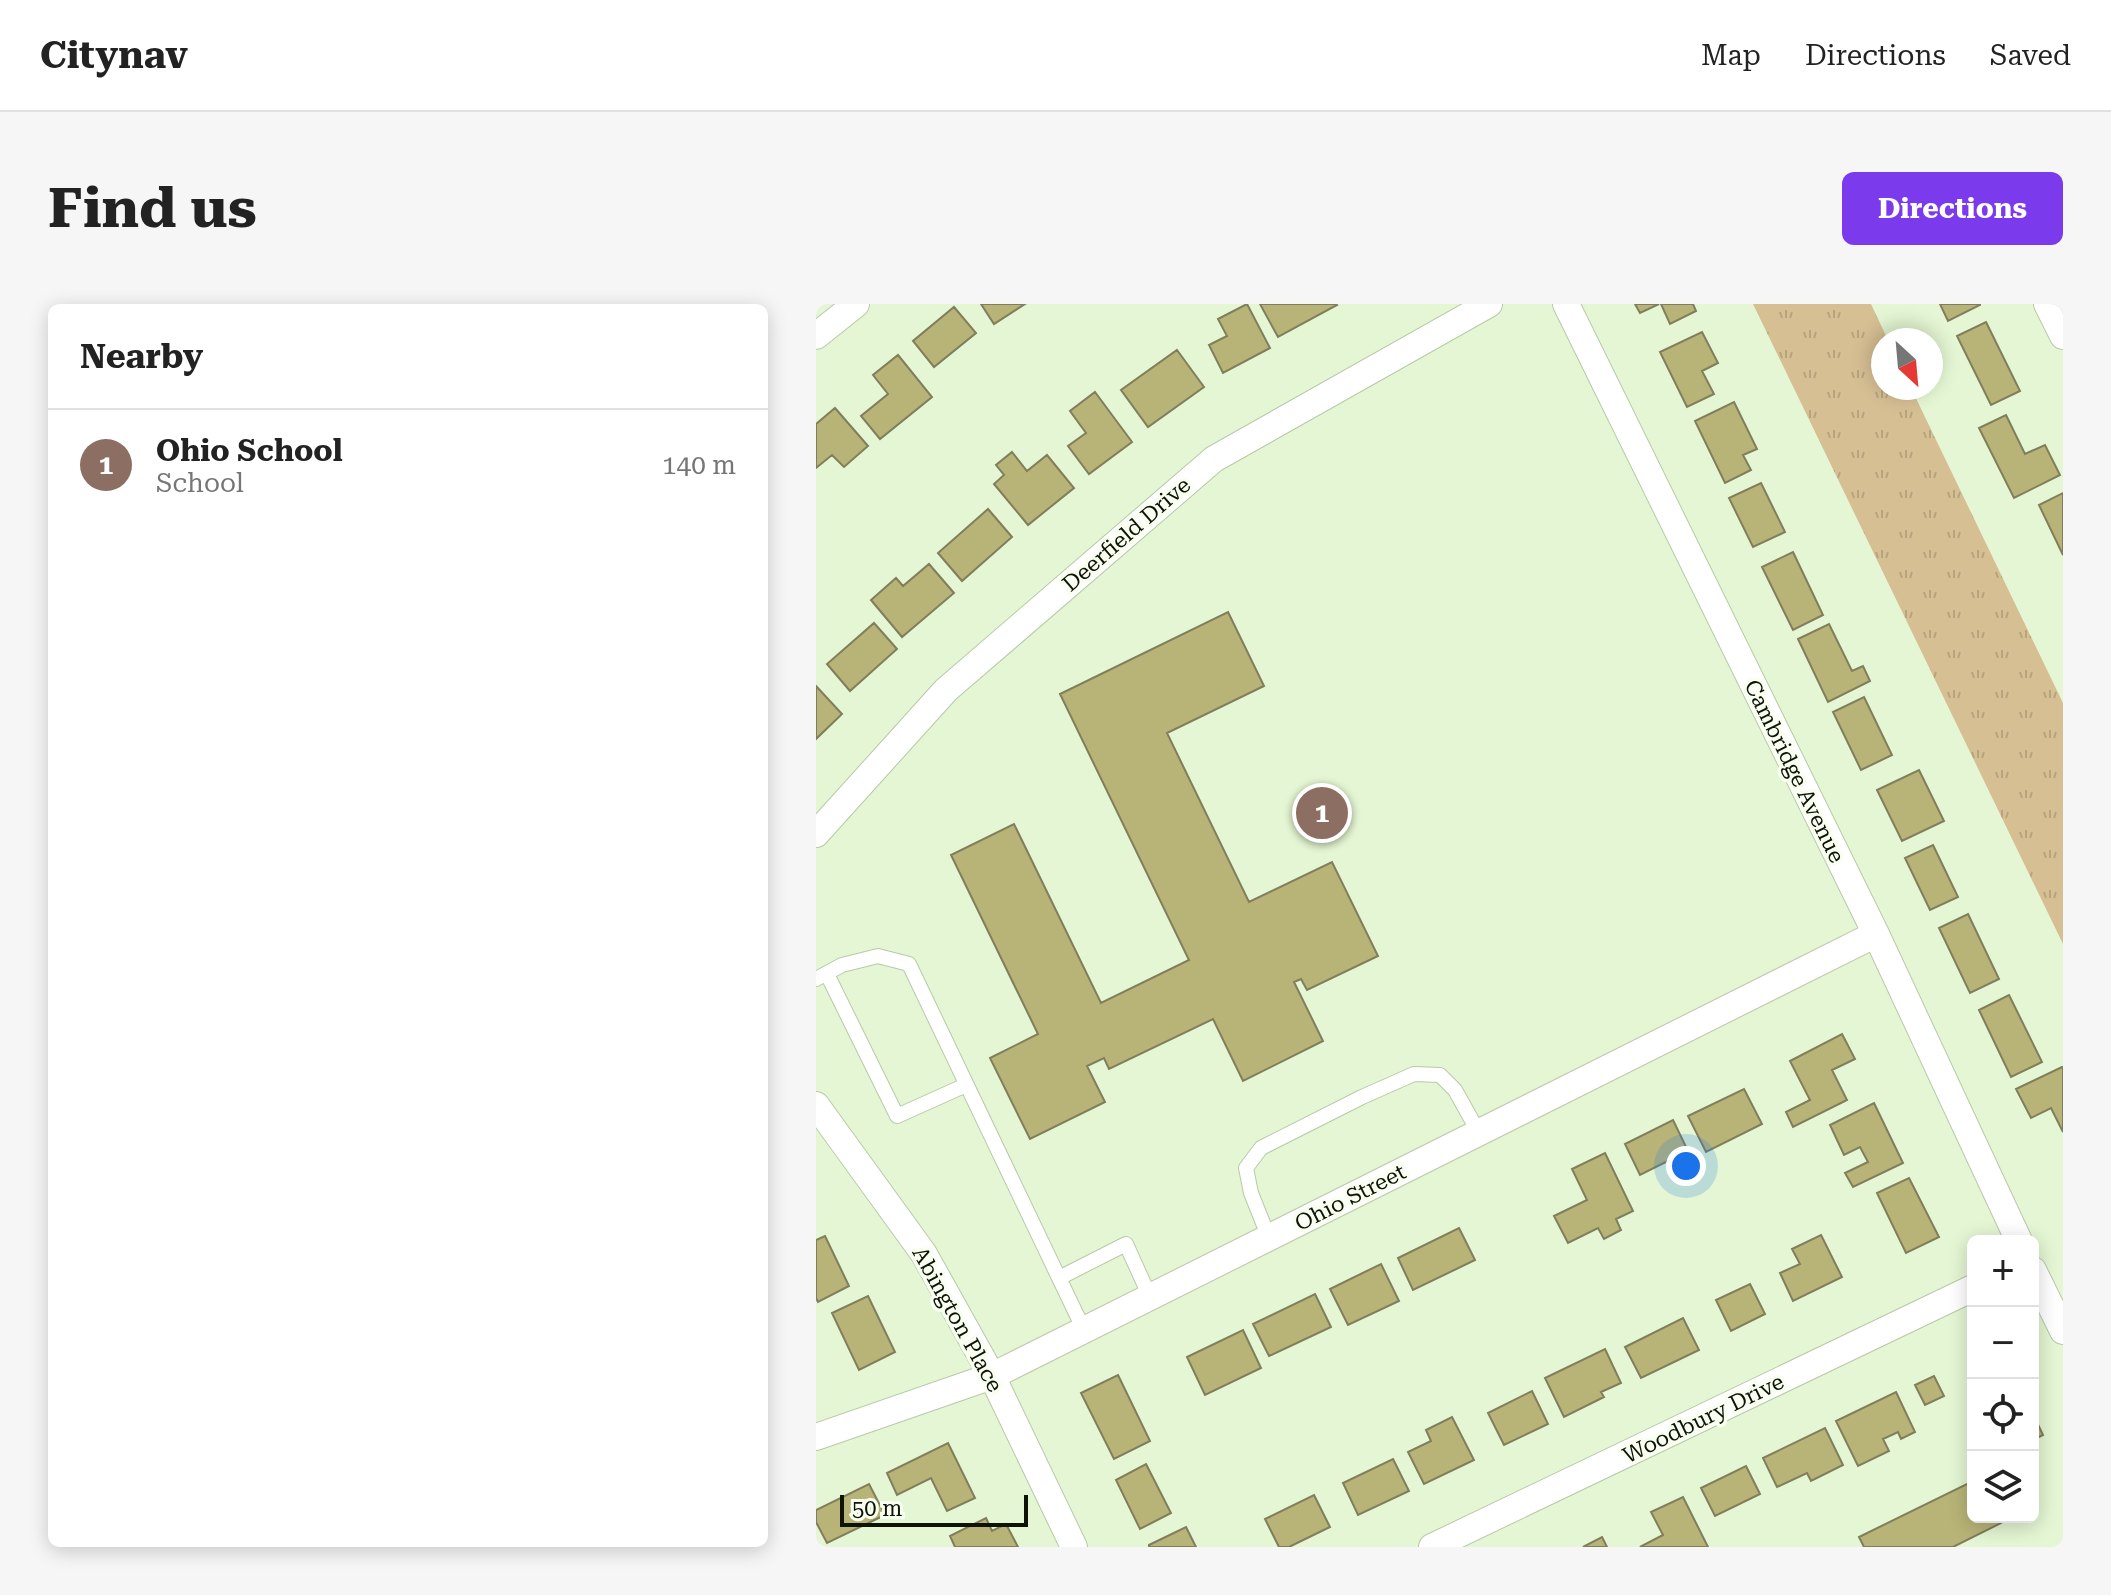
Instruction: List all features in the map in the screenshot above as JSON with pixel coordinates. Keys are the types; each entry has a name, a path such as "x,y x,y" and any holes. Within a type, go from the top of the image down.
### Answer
{"street":[{"path":"817,330 856,304"},
{"name":"Deerfield Drive","path":"816,834 946,690 1214,459 1489,304"},
{"name":"Cambridge Avenue","path":"1566,304 1876,934 2016,1235"},
{"path":"2047,304 2063,336"},
{"name":"Ohio Street","path":"816,1437 992,1376 1876,934"},
{"name":"Abington Place","path":"816,1105 924,1254 992,1376 1074,1547"},
{"path":"2039,1282 2063,1331"},
{"name":"Woodbury Drive","path":"1432,1547 1967,1291"}],"lane":[{"path":"966,1085 897,1116 822,977 842,965 878,956 909,964 1084,1330"},
{"path":"1269,1238 1251,1193 1246,1168 1261,1148 1349,1103 1414,1074 1440,1075 1455,1090 1479,1133"},
{"path":"1059,1278 1126,1244 1150,1297"}],"green space":[{"path":"1753,304 1871,304 1882,328 1871,328 1871,400 1917,400 2063,703 2063,944"}],"building":[{"path":"981,304 1025,304 994,324"},
{"path":"1247,304 1270,348 1223,373 1209,345 1227,336 1218,319"},
{"path":"1260,304 1336,304 1337,305 1278,337"},
{"path":"1635,304 1659,304 1640,313"},
{"path":"1661,304 1693,304 1696,311 1670,324"},
{"path":"1940,304 1980,304 1980,305 1948,321"},
{"path":"954,307 976,333 934,367 913,341"},
{"path":"1986,322 2020,391 1991,405 1957,336"},
{"path":"1702,332 1718,363 1702,371 1714,394 1687,407 1660,352"},
{"path":"1177,350 1204,387 1148,427 1121,390"},
{"path":"898,355 932,397 880,439 861,416 888,394 873,375"},
{"path":"1095,392 1132,442 1089,474 1068,446 1086,433 1070,411"},
{"path":"1734,402 1757,449 1743,455 1751,470 1725,483 1695,421"},
{"path":"835,408 868,446 844,467 832,455 816,468 816,424"},
{"path":"2006,415 2025,454 2045,445 2060,475 2014,498 1979,428"},
{"path":"1012,452 1027,471 1047,455 1074,488 1028,525 994,484 1004,475 996,465"},
{"path":"1761,483 1785,532 1753,547 1729,498"},
{"path":"2063,493 2063,555 2039,505"},
{"path":"988,509 1012,537 962,581 938,553"},
{"path":"1793,552 1823,615 1793,630 1762,567"},
{"path":"929,564 954,593 902,637 871,600 896,578 903,586"},
{"path":"1228,612 1264,686 1167,733 1249,902 1332,862 1378,956 1307,990 1301,979 1294,982 1323,1041 1243,1081 1213,1019 1109,1069 1104,1058 1087,1066 1105,1102 1030,1139 990,1058 1038,1034 951,855 1014,824 1101,1003 1189,960 1060,694"},
{"path":"874,623 897,649 850,691 827,664"},
{"path":"1829,624 1852,671 1863,666 1870,681 1828,702 1798,639"},
{"path":"816,686 842,714 816,739"},
{"path":"1864,697 1892,755 1861,770 1833,712"},
{"path":"1919,770 1944,821 1902,841 1877,790"},
{"path":"1933,845 1958,897 1930,910 1905,858"},
{"path":"1968,914 1999,979 1970,993 1939,928"},
{"path":"2009,995 2042,1062 2011,1077 1979,1010"},
{"path":"1842,1034 1855,1059 1832,1070 1847,1100 1793,1127 1786,1112 1810,1100 1790,1061"},
{"path":"2062,1067 2063,1132 2051,1108 2031,1118 2016,1089"},
{"path":"1744,1089 1762,1124 1706,1152 1688,1116"},
{"path":"1874,1103 1903,1163 1853,1187 1845,1173 1868,1162 1860,1147 1844,1155 1830,1125"},
{"path":"1673,1120 1688,1151 1640,1175 1625,1144"},
{"path":"1605,1153 1633,1211 1616,1219 1621,1230 1604,1239 1598,1228 1568,1243 1554,1216 1587,1200 1572,1169"},
{"path":"1909,1178 1939,1237 1906,1253 1877,1193"},
{"path":"1459,1228 1475,1260 1413,1290 1398,1258"},
{"path":"1821,1235 1842,1277 1793,1301 1780,1273 1800,1264 1792,1249"},
{"path":"825,1236 849,1286 818,1302 816,1240"},
{"path":"1381,1264 1399,1301 1348,1325 1330,1289"},
{"path":"1750,1284 1765,1314 1731,1331 1716,1300"},
{"path":"1315,1294 1331,1327 1269,1356 1253,1324"},
{"path":"868,1296 895,1352 859,1370 832,1313"},
{"path":"1683,1318 1699,1350 1641,1378 1625,1347"},
{"path":"1243,1330 1261,1368 1205,1395 1187,1357"},
{"path":"1605,1349 1621,1383 1601,1392 1604,1397 1564,1417 1545,1378"},
{"path":"1118,1375 1150,1441 1114,1459 1081,1393"},
{"path":"1934,1376 1944,1396 1925,1405 1915,1385"},
{"path":"1532,1391 1548,1424 1504,1445 1488,1413"},
{"path":"1896,1392 1915,1432 1901,1439 1898,1432 1883,1439 1889,1451 1858,1466 1836,1421"},
{"path":"1452,1417 1474,1460 1424,1484 1408,1452 1431,1441 1426,1430"},
{"path":"1825,1428 1843,1465 1811,1481 1807,1473 1777,1487 1763,1458"},
{"path":"948,1443 975,1498 947,1511 931,1478 897,1495 887,1473"},
{"path":"1393,1459 1409,1491 1358,1515 1343,1483"},
{"path":"1146,1464 1171,1513 1140,1529 1116,1480"},
{"path":"1746,1466 1760,1494 1715,1516 1701,1488"},
{"path":"869,1484 885,1515 827,1543 816,1522 816,1510"},
{"path":"1967,1484 1967,1523 2001,1523 1953,1547 1864,1547 1859,1537"},
{"path":"1314,1495 1330,1527 1289,1547 1279,1547 1265,1519"},
{"path":"1683,1497 1708,1547 1640,1547 1663,1535 1651,1512"},
{"path":"986,1518 992,1531 1006,1524 1018,1547 955,1547 950,1536"},
{"path":"1186,1527 1196,1547 1149,1547 1149,1545"},
{"path":"1602,1537 1607,1547 1583,1547"}],"place":[{"name":"Ohio School","path":"1322,813"}]}
